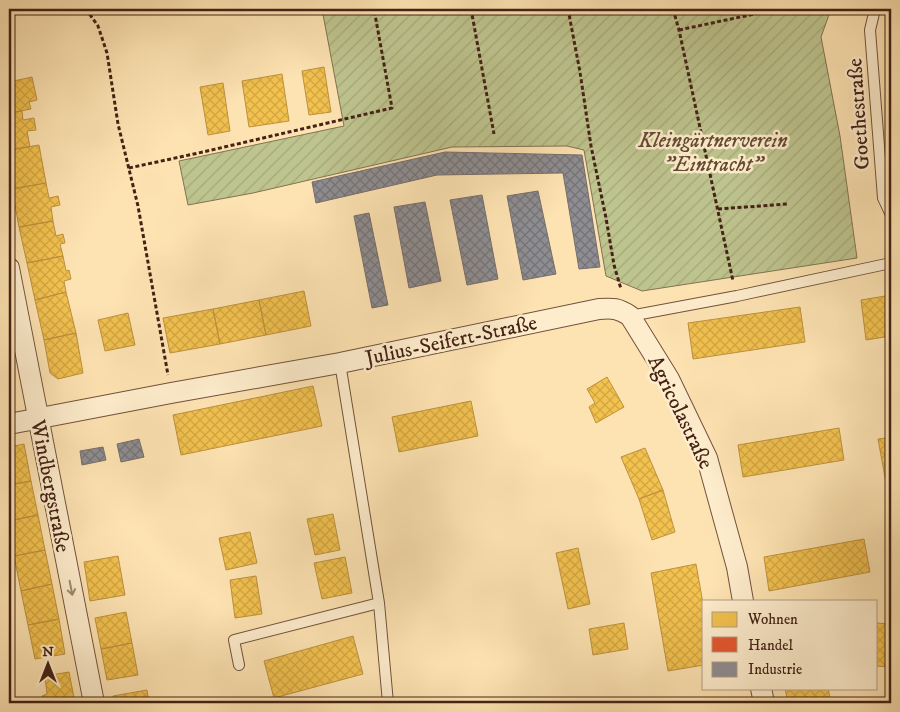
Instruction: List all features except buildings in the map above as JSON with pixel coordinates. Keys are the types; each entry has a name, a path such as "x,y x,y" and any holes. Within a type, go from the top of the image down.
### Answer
{"street":[{"name":"Windbergstraße","path":"9,268 94,703"},
{"name":"Julius-Seifert-Straße","path":"9,424 340,363 599,309 613,308 621,310 630,316"},
{"name":"Agricolastraße","path":"630,316 669,379 708,458 737,568 743,600"},
{"path":"761,690 764,703"}],"lane":[{"name":"Goethestraße","path":"875,9 870,30 883,198 891,215"},
{"name":"Julius-Seifert-Straße","path":"630,316 891,263"},
{"path":"340,363 379,603 388,703"},
{"path":"239,664 234,640 379,603"}],"path":[{"path":"86,9 98,26 107,53 118,124 138,206 171,393"},
{"path":"129,168 392,108 374,9"},
{"path":"471,9 494,134"},
{"path":"568,9 591,146 614,265 630,316"},
{"path":"673,9 736,296"},
{"path":"679,30 778,9"},
{"path":"718,209 788,204"}],"green space":[{"name":"Kleingärtnerverein \"Eintracht\"","path":"322,9 831,9 821,37 840,136 857,258 642,291 606,276 584,150 567,146 452,147 253,193 188,205 179,161 344,126"}]}
